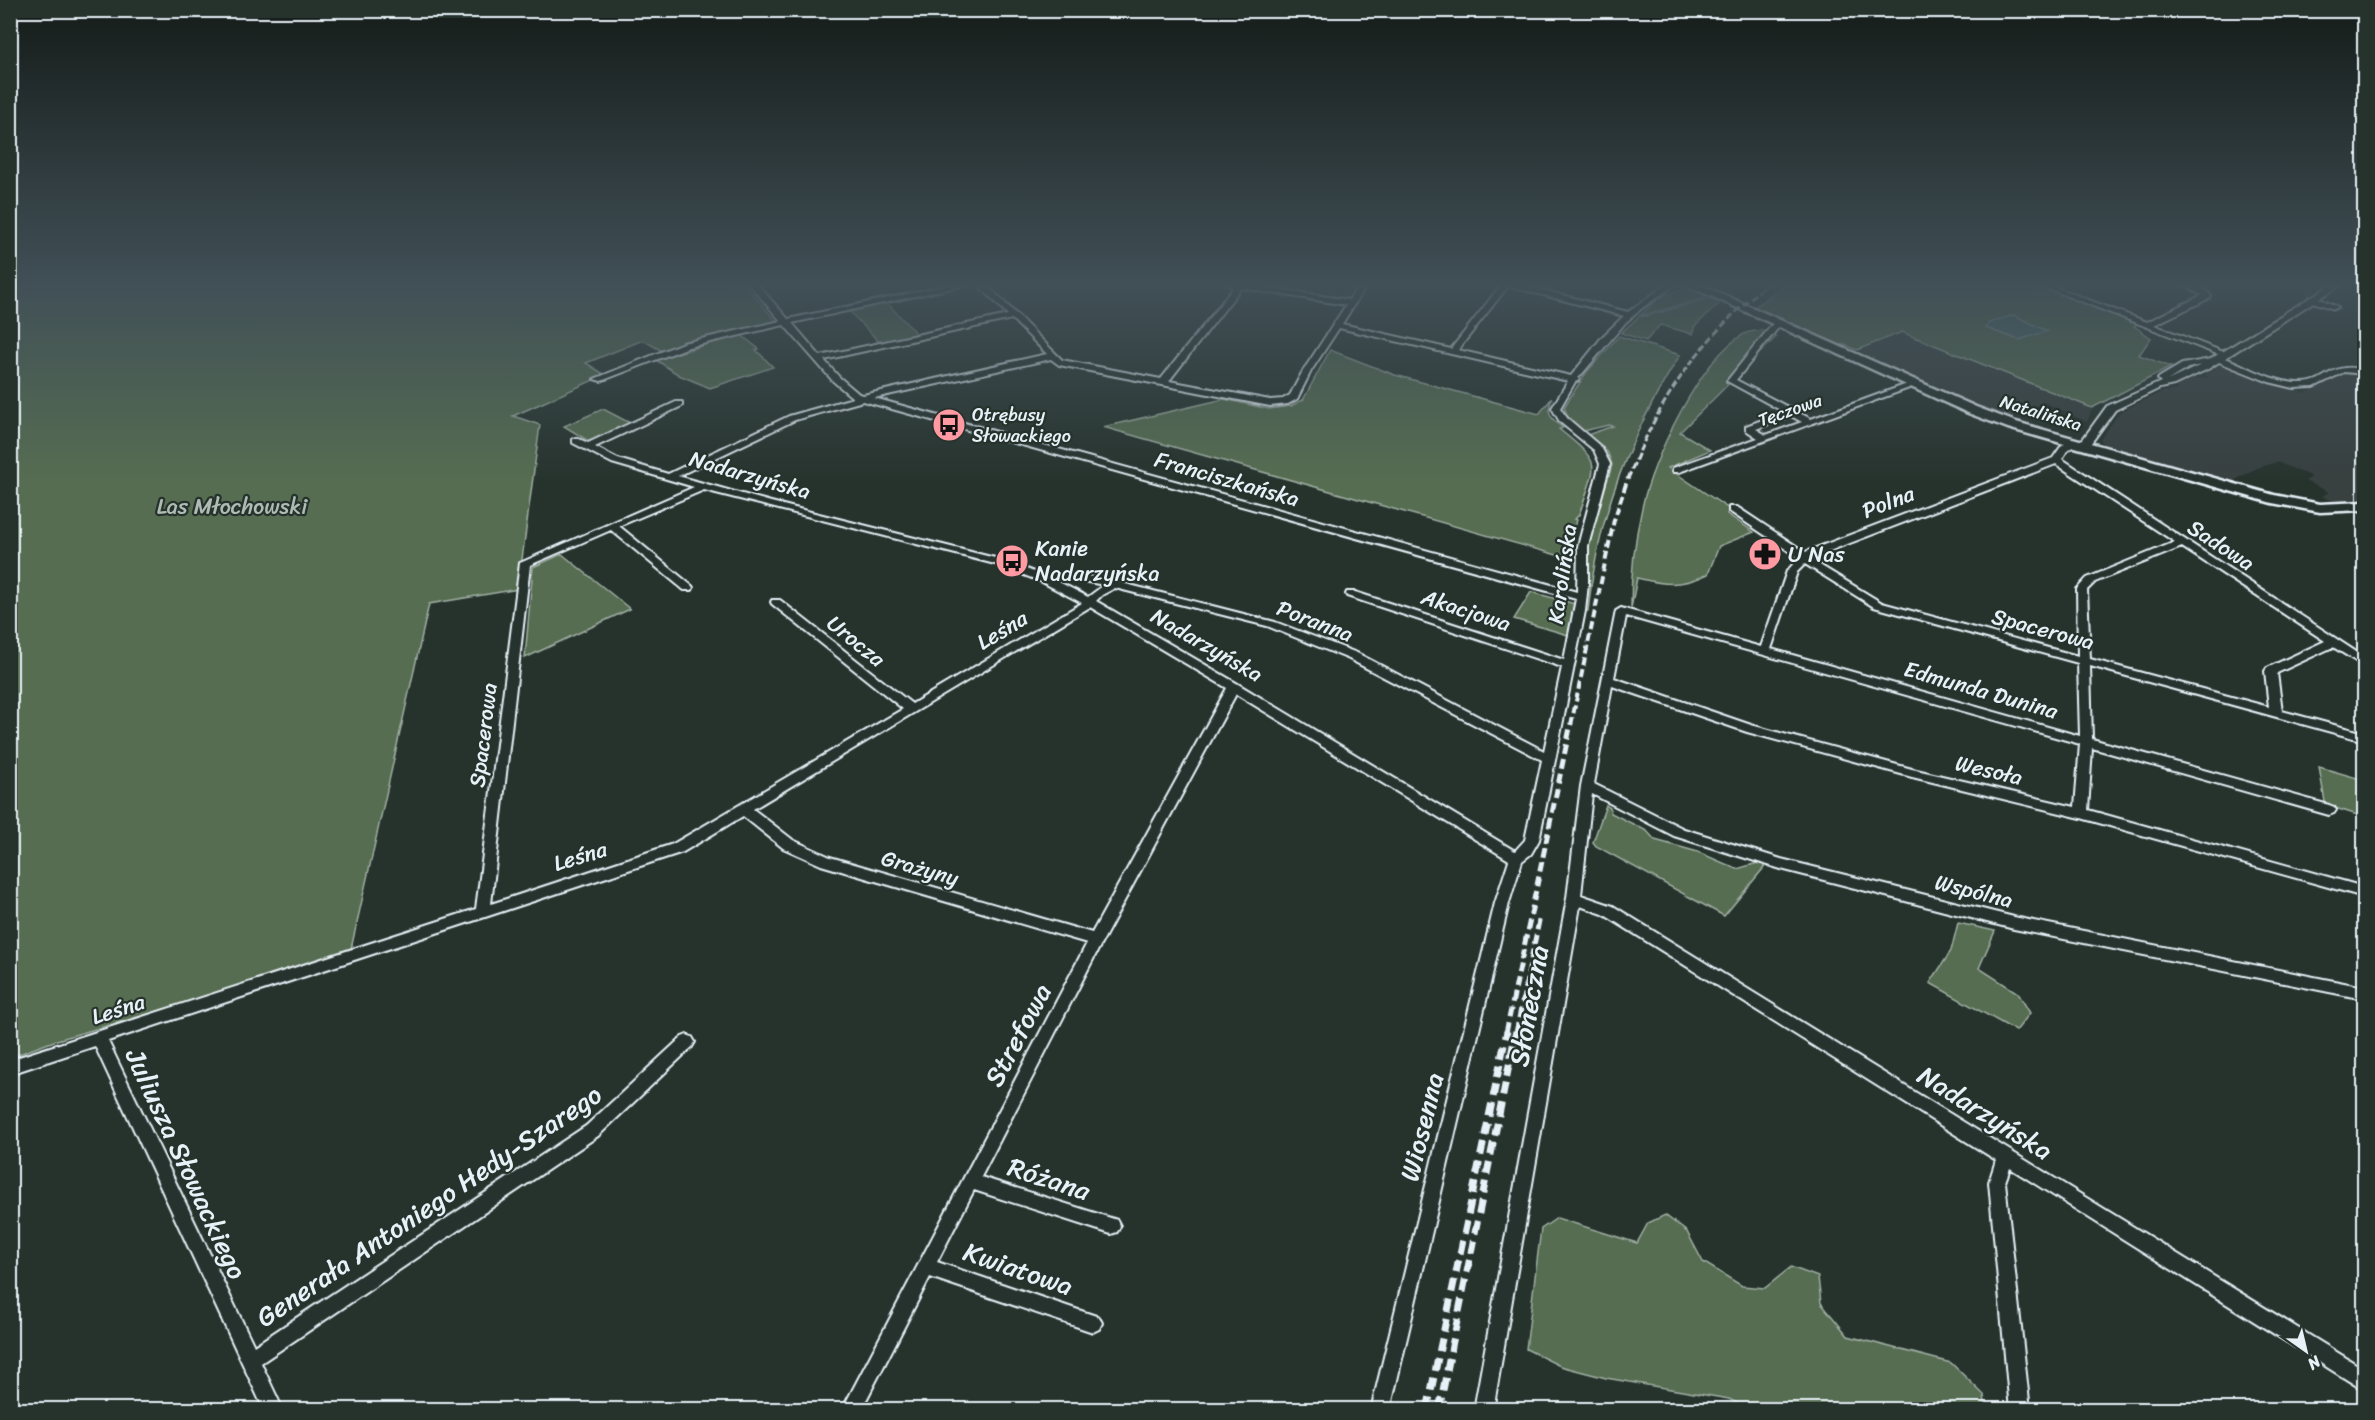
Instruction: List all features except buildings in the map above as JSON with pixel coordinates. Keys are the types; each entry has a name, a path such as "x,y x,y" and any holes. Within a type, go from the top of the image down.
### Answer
{"main road":[{"name":"Natalińska","path":"1840,350 1998,420 2299,505 2320,508 2364,506"}],"street":[{"path":"598,379 672,350"},
{"path":"811,350 846,389 863,398"},
{"path":"818,359 858,350"},
{"path":"1045,350 1066,365 1267,403 1285,402 1294,397 1321,350"},
{"path":"1162,383 1188,350"},
{"path":"1456,350 1575,380"},
{"name":"Karolińska","path":"1516,858 1526,850 1532,840 1582,597 1583,546 1605,464 1598,450 1563,420 1557,411 1575,380 1597,350"},
{"path":"1756,350 1731,381 1808,421"},
{"path":"2204,350 2298,386 2314,384 2336,370 2351,369 2364,372"},
{"path":"2077,443 2087,441 2111,408 2158,385 2171,383 2230,350"},
{"path":"671,476 786,420 863,398 1050,356"},
{"name":"Tęczowa","path":"1676,470 1916,384"},
{"name":"Franciszkańska","path":"863,398 1582,597"},
{"path":"587,447 679,404"},
{"path":"1763,437 1749,428 1792,412"},
{"name":"Nadarzyńska","path":"576,441 615,461 999,562 1046,580 1090,602 1234,687 1516,858"},
{"name":"Polna","path":"1803,558 1815,551 2057,460 2065,447 2077,443"},
{"name":"Sadowa","path":"2057,460 2364,662"},
{"path":"688,588 614,527 704,486"},
{"name":"Spacerowa","path":"1733,509 1803,558 1878,605 2364,737"},
{"name":"Spacerowa","path":"483,911 525,563 614,527"},
{"path":"2081,813 2086,741 2082,589 2091,580 2183,543"},
{"path":"1765,651 1792,571 1803,558"},
{"name":"Poranna","path":"1046,580 1072,576 1114,584 1271,624 1353,656 1550,759"},
{"name":"Leśna","path":"10,1068 483,911 672,851 745,810 1090,602 1098,593 1114,584"},
{"name":"Akacjowa","path":"1351,594 1568,664"},
{"name":"Urocza","path":"776,603 911,710"},
{"name":"Edmunda Dunina","path":"1621,611 2329,810"},
{"name":"Słoneczna","path":"1483,1410 1574,898 1587,786 1621,611"},
{"path":"2276,713 2271,671 2333,642"},
{"name":"Wesoła","path":"1607,680 1747,728 1912,773 2081,813 2364,892"},
{"name":"Strefowa","path":"851,1410 1096,940 1234,687"},
{"name":"Wspólna","path":"1587,786 1679,833 1781,864 2014,923 2364,993"},
{"name":"Grażyny","path":"745,810 789,844 826,861 1096,940"},
{"name":"Wiosenna","path":"1380,1410 1502,903 1516,858"},
{"name":"Nadarzyńska","path":"1574,898 1608,910 2364,1379"},
{"name":"Juliusza Słowackiego","path":"99,1039 274,1410"},
{"name":"Generała Antoniego Hedy-Szarego","path":"251,1359 592,1131 687,1042"},
{"path":"2005,1157 1997,1182 2020,1410"},
{"name":"Różana","path":"970,1181 1111,1226"},
{"name":"Kwiatowa","path":"926,1267 1094,1323"}],"shaded area":[{"path":"1856,350 1949,350 2081,402 2092,409 2087,422 2044,402 2006,419 1885,368 1884,363"},
{"path":"2222,364 2305,393 2353,371 2364,376 2364,499 2334,502 2322,496 2329,492 2305,481 2312,477 2277,462 2257,468 2230,483 2106,446 2100,440 2120,412 2162,392 2178,390 2175,386 2191,379 2209,378 2204,375"}],"green space":[{"name":"Las Młochowski","path":"11,350 618,350 586,363 605,375 513,416 540,425 518,589 429,604 351,949 232,990 57,1040 11,1057"},
{"path":"687,350 756,350 773,367 710,388 679,375 656,360"},
{"path":"1330,350 1395,375 1539,414 1552,398 1549,408 1550,415 1563,428 1559,429 1584,450 1593,465 1590,484 1579,515 1575,519 1577,520 1570,548 1568,584 1560,586 1565,578 1560,576 1564,557 1103,427 1224,399 1269,409 1291,406 1303,400"},
{"path":"1606,350 1665,350 1680,355 1631,446 1619,477 1599,542 1588,611 1585,611 1589,540 1612,465 1608,453 1587,435 1613,426 1583,431 1568,417 1564,407 1586,373"},
{"path":"1724,350 1763,350 1680,432 1710,450 1668,468 1729,509 1727,514 1754,532 1719,546 1708,574 1698,578 1673,584 1637,578 1631,608 1634,558 1639,521 1647,488 1680,412 1711,365"},
{"path":"1948,350 2142,350 2139,355 2171,367 2092,408"},
{"path":"603,409 630,423 590,442 564,426"},
{"path":"562,554 630,609 525,658 533,567"},
{"path":"1531,592 1575,604 1568,635 1514,619"},
{"path":"2319,767 2364,780 2364,817 2329,806 2325,802"},
{"path":"1606,805 1610,808 1611,813 1647,831 1655,840 1698,852 1737,869 1761,862 1767,864 1724,916 1596,846 1593,842"},
{"path":"1958,923 1995,931 1979,968 2018,993 2030,1013 2016,1031 1930,983 1951,951"},
{"path":"1665,1215 1687,1232 1703,1262 1742,1286 1765,1288 1791,1267 1818,1277 1821,1303 1848,1336 1951,1363 1984,1395 1986,1409 1865,1410 1855,1407 1855,1410 1748,1409 1729,1399 1606,1378 1560,1366 1526,1349 1541,1229 1557,1218 1637,1243 1648,1223"}],"railway":[{"path":"1628,479 1640,449 1668,396 1701,350"},
{"path":"1571,725 1614,520 1628,478"},
{"path":"1506,1033 1571,723"},
{"path":"1516,1033 1540,916"},
{"path":"1427,1410 1507,1031"},
{"path":"1439,1410 1516,1031"}],"place":[{"name":"Otrębusy Słowackiego","path":"949,425"},
{"name":"U Nas","path":"1765,554"},
{"name":"Kanie Nadarzyńska","path":"1012,561"}]}
